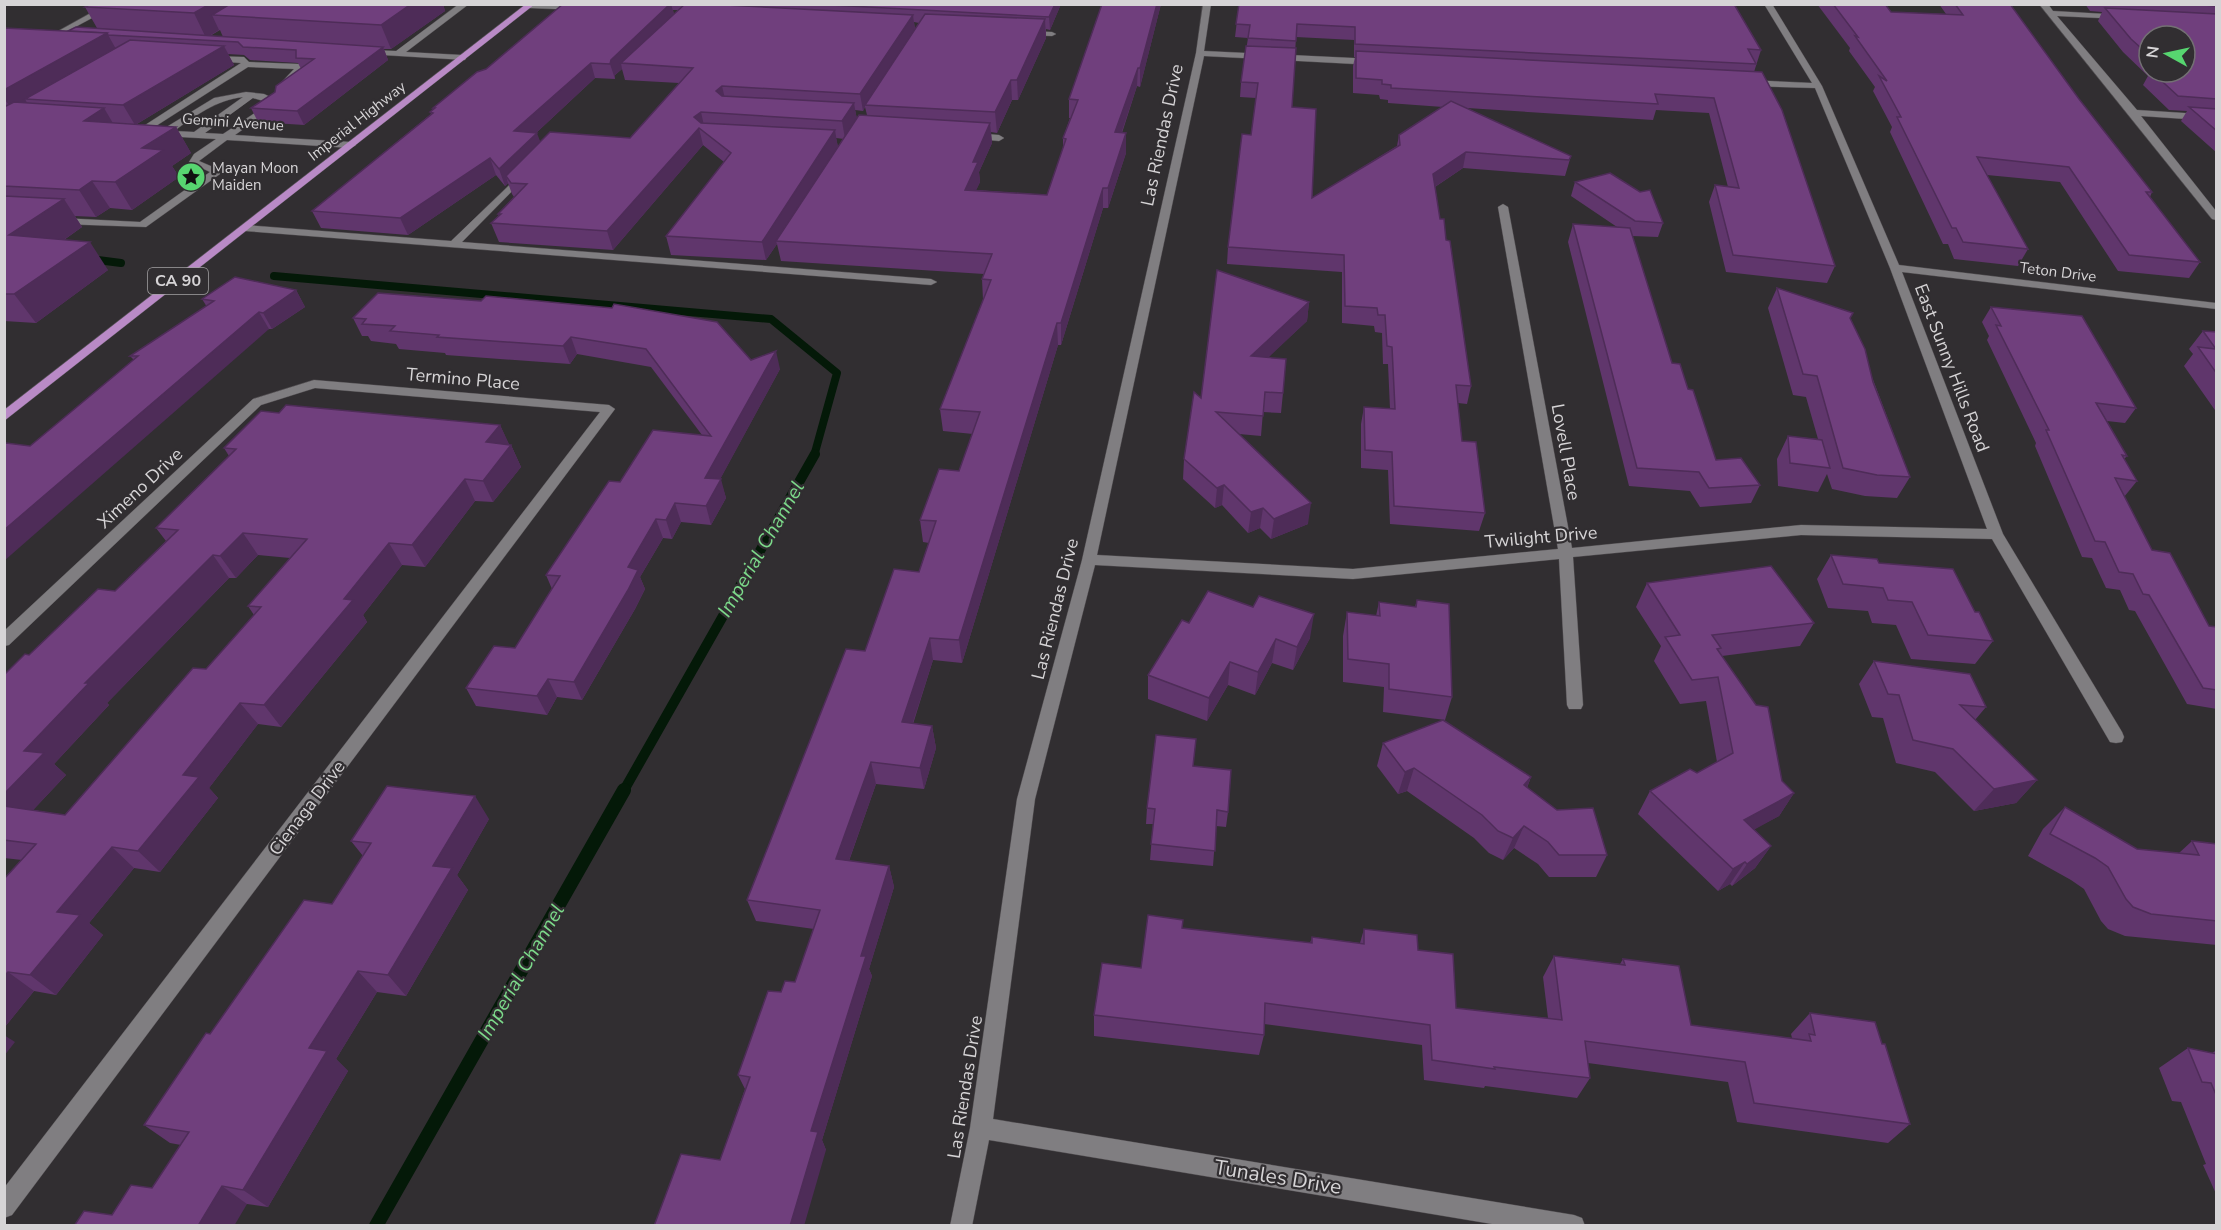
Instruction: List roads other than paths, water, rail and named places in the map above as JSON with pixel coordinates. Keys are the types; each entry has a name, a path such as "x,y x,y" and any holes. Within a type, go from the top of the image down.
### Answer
{"main road":[{"name":"Imperial Highway","path":"4,417 530,5"}],"street":[{"path":"80,36 57,34 114,4"},
{"path":"398,54 465,4"},
{"name":"Las Riendas Drive","path":"961,1226 981,1128 1026,799 1089,560 1200,53 1207,4"},
{"name":"East Sunny Hills Road","path":"1768,4 1818,86 1895,268 1996,534 2116,737"},
{"path":"2043,4 2217,217"},
{"path":"530,5 585,9"},
{"path":"2049,13 2133,18"},
{"path":"1017,32 1052,34"},
{"path":"350,51 462,58"},
{"path":"1200,53 1390,63"},
{"path":"199,57 244,60 246,64"},
{"path":"142,131 246,64 299,67 294,76 265,97"},
{"path":"1734,82 1818,86"},
{"path":"196,135 250,96"},
{"path":"50,220 142,225 217,172 194,162 197,156 277,102 265,97 219,97 165,133"},
{"path":"2134,113 2217,118"},
{"name":"Gemini Avenue","path":"131,130 351,145"},
{"path":"964,136 999,138"},
{"path":"453,244 527,171"},
{"name":"Lovell Place","path":"1503,207 1566,555 1575,705"},
{"path":"245,228 771,264 931,282"},
{"name":"Teton Drive","path":"1895,268 2217,306"},
{"name":"Termino Place","path":"314,384 609,410"},
{"name":"Ximeno Drive","path":"4,641 257,402 314,384"},
{"name":"Cienaga Drive","path":"4,1207 609,410"},
{"name":"Twilight Drive","path":"1089,560 1353,574 1566,555 1801,530 1996,534"},
{"name":"Tunales Drive","path":"981,1128 1575,1226"}],"waterway":[{"name":"Imperial Channel","path":"90,259 121,263"},
{"name":"Imperial Channel","path":"274,276 771,319 837,373 814,456"},
{"name":"Imperial Channel","path":"623,792 814,456"},
{"name":"Imperial Channel","path":"376,1226 624,790"}],"place":[{"name":"Mayan Moon Maiden","path":"191,177"}]}
